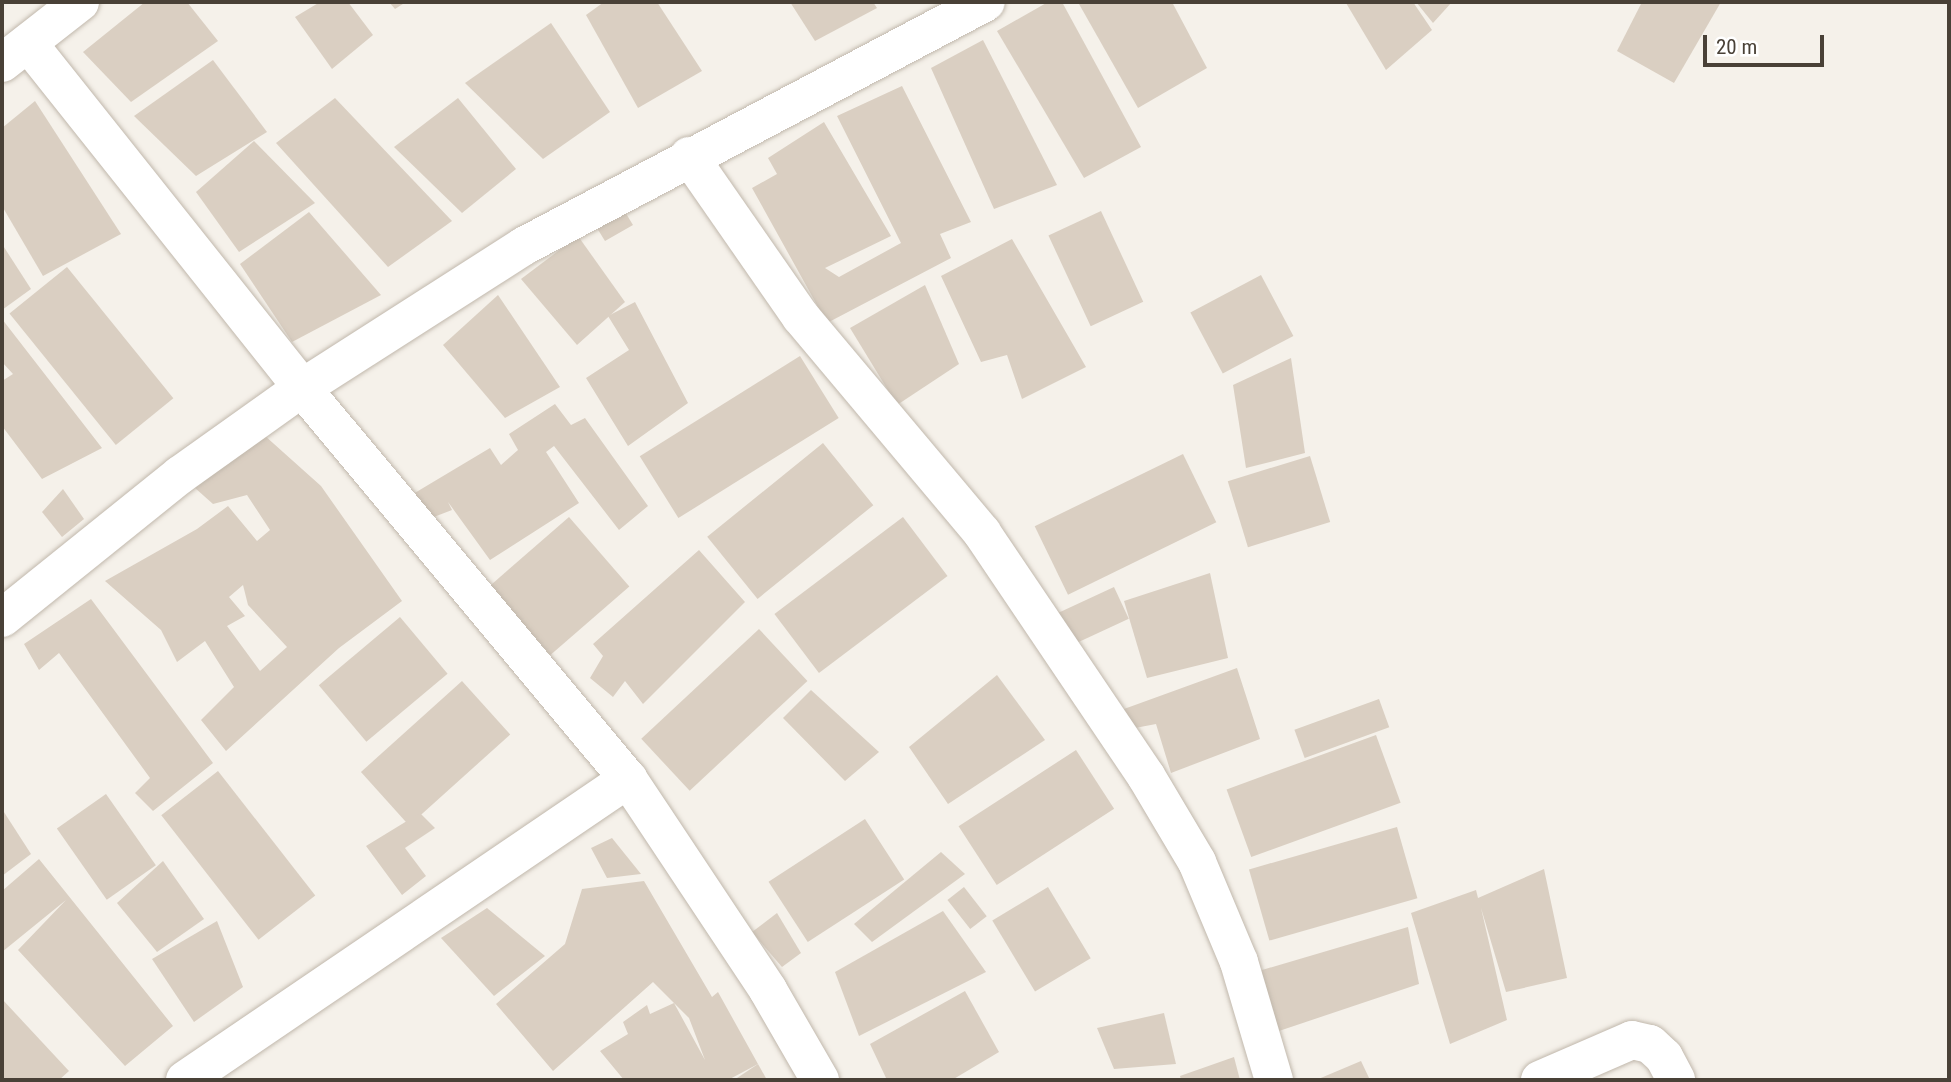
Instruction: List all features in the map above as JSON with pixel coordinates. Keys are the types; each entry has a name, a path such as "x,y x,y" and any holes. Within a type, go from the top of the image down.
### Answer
{"street":[{"path":"80,2 15,53 302,388 628,779 768,990 820,1080"},
{"path":"2,618 180,475 302,388 524,246 689,156 986,2"},
{"path":"689,156 801,317 982,533 1146,776 1196,862 1240,962 1274,1080"},
{"path":"185,1080 628,779"},
{"path":"1540,1080 1632,1040 1650,1044 1664,1057 1676,1080"}],"building":[{"path":"145,2 187,2 218,41 131,102 83,52"},
{"path":"320,2 348,2 373,35 332,69 295,17"},
{"path":"389,2 406,2 395,9"},
{"path":"604,2 657,2 702,71 638,108 586,15"},
{"path":"790,2 873,2 877,8 815,41"},
{"path":"1048,2 1062,2 1141,147 1084,178 997,31"},
{"path":"1172,2 1207,68 1138,108 1079,4"},
{"path":"1413,2 1432,30 1386,70 1346,3"},
{"path":"1416,2 1452,2 1433,23"},
{"path":"1642,2 1721,2 1674,83 1617,51"},
{"path":"551,23 610,112 543,159 465,83"},
{"path":"983,40 1057,185 994,209 931,68"},
{"path":"213,60 267,132 196,176 134,116"},
{"path":"902,86 971,222 940,234 951,258 827,323 752,188 777,174 768,158 824,122 891,236 825,268 839,277 901,243 837,116"},
{"path":"335,98 452,221 388,267 276,143"},
{"path":"458,98 516,169 462,213 394,147"},
{"path":"35,101 121,234 43,276 2,206 2,128"},
{"path":"254,141 315,203 239,252 196,192"},
{"path":"622,207 633,225 605,241 592,220"},
{"path":"1101,211 1143,302 1091,326 1048,236"},
{"path":"309,212 381,295 292,342 240,264"},
{"path":"578,236 625,302 577,345 521,279"},
{"path":"1012,239 1086,367 1022,399 1007,355 981,362 941,276"},
{"path":"2,244 31,289 2,310"},
{"path":"67,267 173,398 116,445 9,314"},
{"path":"1261,275 1293,336 1223,373 1190,313"},
{"path":"925,285 959,364 897,405 850,328"},
{"path":"498,295 560,387 505,418 443,345"},
{"path":"635,302 688,403 628,446 586,378 629,350 608,316"},
{"path":"2,319 102,448 42,479 2,426 2,381 13,374 2,362"},
{"path":"800,356 839,418 678,518 640,456"},
{"path":"1291,358 1305,453 1246,468 1233,385"},
{"path":"555,404 571,425 585,418 648,506 619,530 554,446 546,452 579,503 490,560 448,502 452,510 426,520 413,494 490,448 501,465 518,450 509,434"},
{"path":"264,435 321,486 402,601 339,648 226,751 201,720 234,687 205,641 177,662 161,630 105,581 197,529 228,506 257,541 270,530 247,495 213,504 195,488","holes":["243,585 248,605 287,647 260,671 227,626 245,616 229,597"]},
{"path":"823,443 873,505 758,599 707,537"},
{"path":"1183,454 1216,522 1068,595 1035,526"},
{"path":"1310,456 1330,522 1248,547 1228,481"},
{"path":"63,489 84,519 62,537 42,512"},
{"path":"569,517 629,586 550,655 490,586"},
{"path":"903,517 948,576 819,673 774,614"},
{"path":"699,550 745,602 643,704 625,681 613,697 590,678 603,656 593,644"},
{"path":"1210,573 1228,658 1147,678 1124,601"},
{"path":"1114,587 1129,619 1072,645 1057,614"},
{"path":"91,599 213,763 153,811 135,793 150,778 59,653 39,670 24,644"},
{"path":"400,617 448,674 366,742 319,685"},
{"path":"759,629 807,681 690,791 641,739"},
{"path":"1237,668 1260,739 1171,773 1156,724 1135,728 1124,709"},
{"path":"997,675 1045,740 948,804 909,747"},
{"path":"462,681 510,735 409,826 361,772"},
{"path":"811,690 879,752 845,781 783,718"},
{"path":"1379,699 1389,727 1305,758 1294,730"},
{"path":"1376,735 1401,803 1251,857 1227,789"},
{"path":"1076,750 1114,809 997,885 959,826"},
{"path":"218,771 315,896 259,940 161,815"},
{"path":"106,794 156,865 107,900 57,828"},
{"path":"2,809 31,854 2,876"},
{"path":"420,813 435,828 405,848 426,876 402,895 366,846"},
{"path":"865,819 904,879 808,942 769,882"},
{"path":"1397,827 1417,898 1269,941 1249,869"},
{"path":"612,838 641,874 607,878 591,848"},
{"path":"941,852 965,874 872,942 854,924"},
{"path":"39,859 173,1026 125,1066 18,950 66,900 2,952 2,891"},
{"path":"163,861 204,919 157,952 117,903"},
{"path":"1544,869 1567,978 1506,992 1481,908 1507,1020 1450,1044 1411,913 1476,890 1478,898"},
{"path":"644,881 712,997 718,992 758,1064 728,1080 624,1080 600,1051 628,1034 623,1022 647,1005 650,1014 674,1003 653,982 553,1071 496,1004 565,944 582,889","holes":["674,1003 689,1018 705,1060"]},
{"path":"964,887 987,916 970,929 947,900"},
{"path":"1048,887 1091,958 1035,992 992,920"},
{"path":"487,908 545,956 494,996 441,938"},
{"path":"943,911 986,972 859,1036 835,972"},
{"path":"777,913 801,953 782,967 752,932"},
{"path":"217,921 243,987 194,1022 152,959"},
{"path":"1408,927 1419,984 1273,1033 1252,973"},
{"path":"965,991 999,1052 952,1080 887,1080 870,1044"},
{"path":"2,999 69,1071 59,1080 2,1080"},
{"path":"1164,1013 1176,1064 1114,1069 1097,1028"},
{"path":"1234,1057 1240,1080 1181,1080 1180,1076"},
{"path":"1361,1061 1370,1080 1316,1080"},
{"path":"758,1064 767,1080 734,1080"}]}
